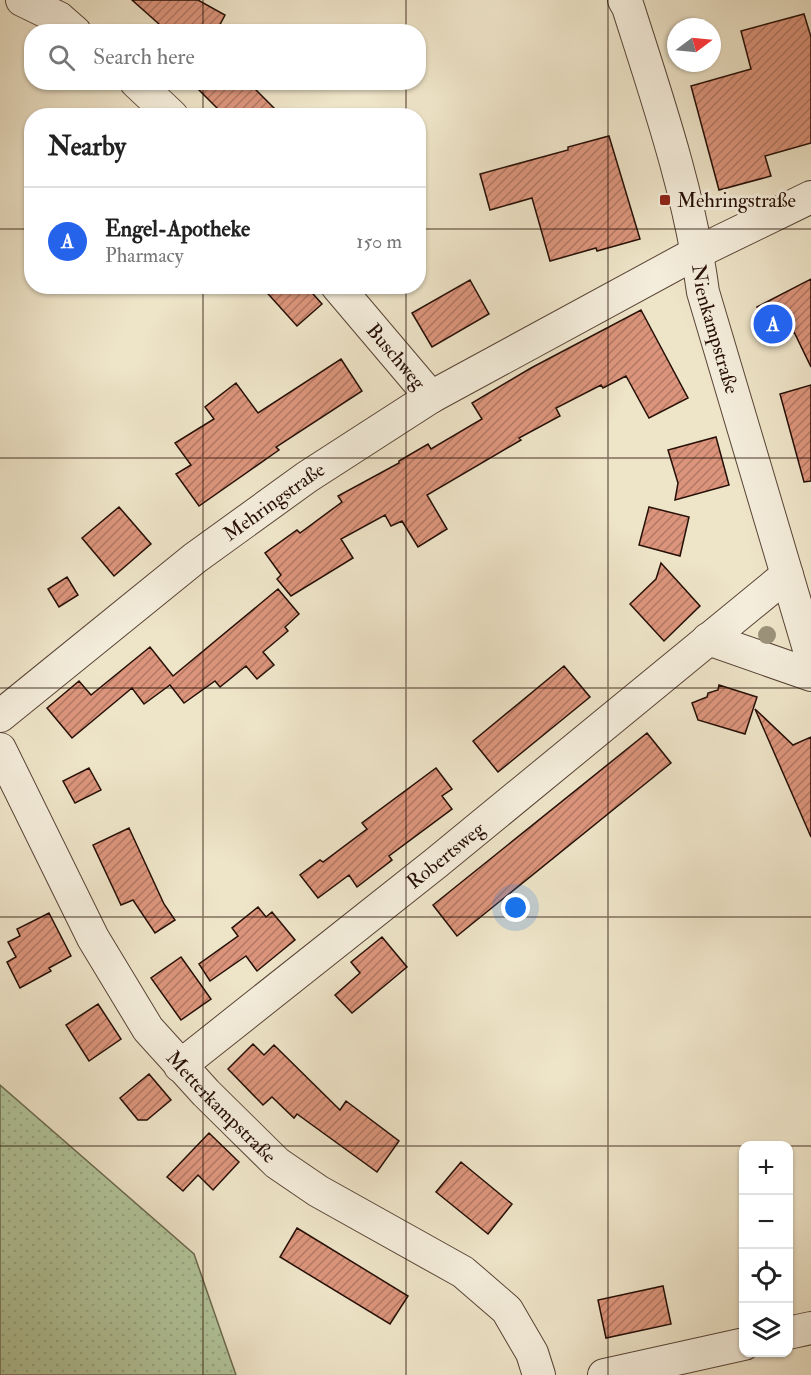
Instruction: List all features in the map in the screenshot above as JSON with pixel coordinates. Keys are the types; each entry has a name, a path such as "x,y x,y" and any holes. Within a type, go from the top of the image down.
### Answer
{"street":[{"path":"22,0 65,24"},
{"name":"Nienkampstraße","path":"624,0 663,116 687,200 698,252 703,292 811,656"},
{"path":"144,90 164,108"},
{"name":"Mehringstraße","path":"0,716 195,558 307,477 431,397 698,252 811,197"},
{"name":"Buschweg","path":"344,294 431,397"},
{"name":"Robertsweg","path":"180,1066 436,863 786,575"},
{"path":"708,639 811,675"},
{"name":"Metterkampstraße","path":"0,749 93,938 148,1029 180,1066 278,1163 318,1191 463,1272 507,1310 532,1353 539,1375"},
{"path":"604,1375 739,1345"}],"green space":[{"path":"0,1085 194,1254 236,1375 0,1375"}],"building":[{"path":"132,0 198,0 225,15 220,24 159,24"},
{"path":"804,14 811,37 811,143 765,156 771,176 719,190 691,86 751,69 741,31"},
{"path":"199,90 256,90 274,108 217,108"},
{"path":"609,136 640,239 550,261 532,198 490,210 480,174 568,150 568,147"},
{"path":"811,279 811,367 794,332 775,342 757,307"},
{"path":"470,280 489,314 432,347 412,313"},
{"path":"268,294 313,294 322,304 297,326"},
{"path":"641,310 688,398 649,418 626,376 603,388 601,385 556,408 560,416 519,438 521,440 427,495 447,529 418,547 402,521 391,526 385,515 341,539 353,558 291,596 277,579 281,575 265,553 297,530 300,533 342,502 338,496 399,463 428,444 431,449 482,419 472,403 531,368"},
{"path":"341,359 362,391 276,447 279,450 199,506 176,474 191,465 175,443 214,419 205,407 236,383 258,413"},
{"path":"811,385 811,481 804,482 780,394"},
{"path":"716,437 729,485 675,500 678,483 668,450"},
{"path":"119,507 151,544 114,576 82,538"},
{"path":"649,507 689,517 680,556 639,545"},
{"path":"661,563 700,606 664,641 630,604 656,579"},
{"path":"67,577 78,595 59,607 48,589"},
{"path":"278,589 299,614 285,627 288,631 263,652 274,665 257,679 246,666 220,687 215,681 184,703 170,685 144,704 132,688 72,738 47,708 79,681 91,695 150,647 173,676"},
{"path":"564,666 590,697 498,772 473,741"},
{"path":"719,685 757,697 745,734 698,720 692,703 718,690"},
{"path":"755,709 793,745 811,737 811,837"},
{"path":"647,733 671,763 457,936 433,905"},
{"path":"89,768 101,790 75,803 63,781"},
{"path":"436,768 452,789 442,796 452,809 389,856 392,860 357,887 349,875 318,898 300,875 320,860 323,862 367,829 362,823"},
{"path":"129,828 164,904 175,920 155,933 133,900 121,905 93,845"},
{"path":"258,907 266,917 272,912 295,940 257,971 246,956 210,981 199,964 238,936 232,928"},
{"path":"49,913 71,956 49,968 51,971 20,988 7,962 16,957 8,942 20,936 17,929"},
{"path":"382,937 407,967 352,1013 335,995 360,973 351,962"},
{"path":"181,957 211,999 181,1020 151,978"},
{"path":"98,1004 121,1039 89,1061 66,1025"},
{"path":"253,1044 264,1055 274,1045 340,1110 346,1101 399,1141 377,1172 297,1114 294,1118 272,1097 263,1105 228,1069"},
{"path":"149,1074 171,1100 147,1120 138,1120 120,1098"},
{"path":"209,1133 239,1162 213,1190 198,1175 183,1191 167,1177"},
{"path":"461,1162 512,1204 488,1234 436,1192"},
{"path":"297,1228 408,1296 390,1324 280,1257"},
{"path":"663,1286 671,1324 606,1338 598,1300"}],"place":[{"name":"Mehringstraße","path":"665,200"},
{"name":"Engel-Apotheke","path":"773,324"}]}
